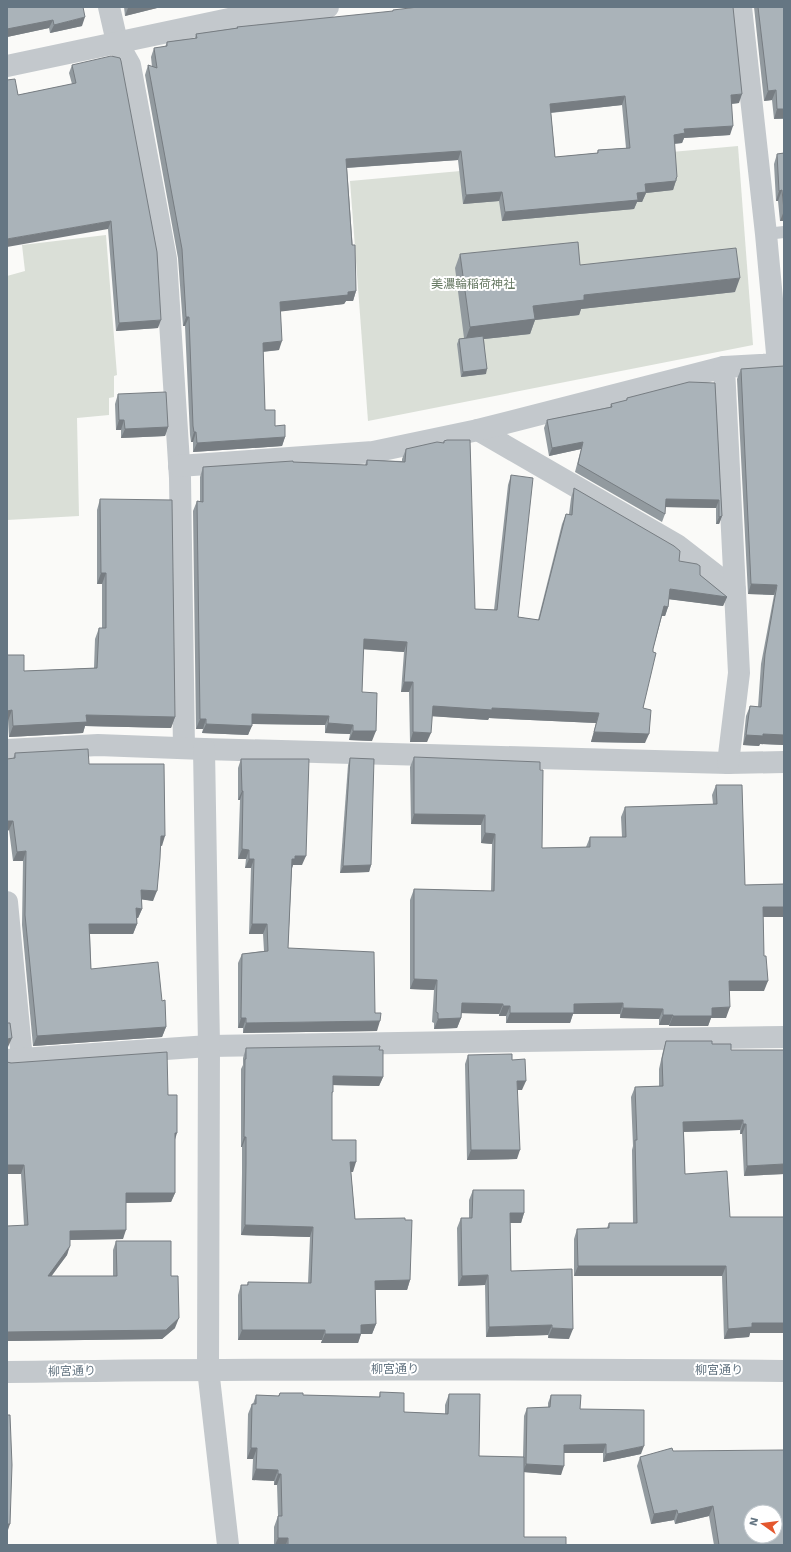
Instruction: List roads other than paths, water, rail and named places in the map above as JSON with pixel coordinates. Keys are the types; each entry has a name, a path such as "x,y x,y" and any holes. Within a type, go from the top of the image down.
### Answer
{"street":[{"path":"109,7 117,42 130,65 166,259 179,466 209,1046 208,1369 228,1545"},
{"path":"7,66 248,15 328,7"},
{"path":"179,466 373,452 478,430 724,367 781,363 775,233 741,7"},
{"path":"724,367 739,673 728,763"},
{"path":"478,430 677,545 735,590"},
{"path":"7,750 98,745 194,749 728,763 784,762"},
{"path":"7,902 14,1060 209,1046 784,1037"},
{"name":"柳宮通り","path":"7,1372 208,1369 784,1371"}],"park label":[{"name":"美濃輪稲荷神社","path":"473,284"}]}
